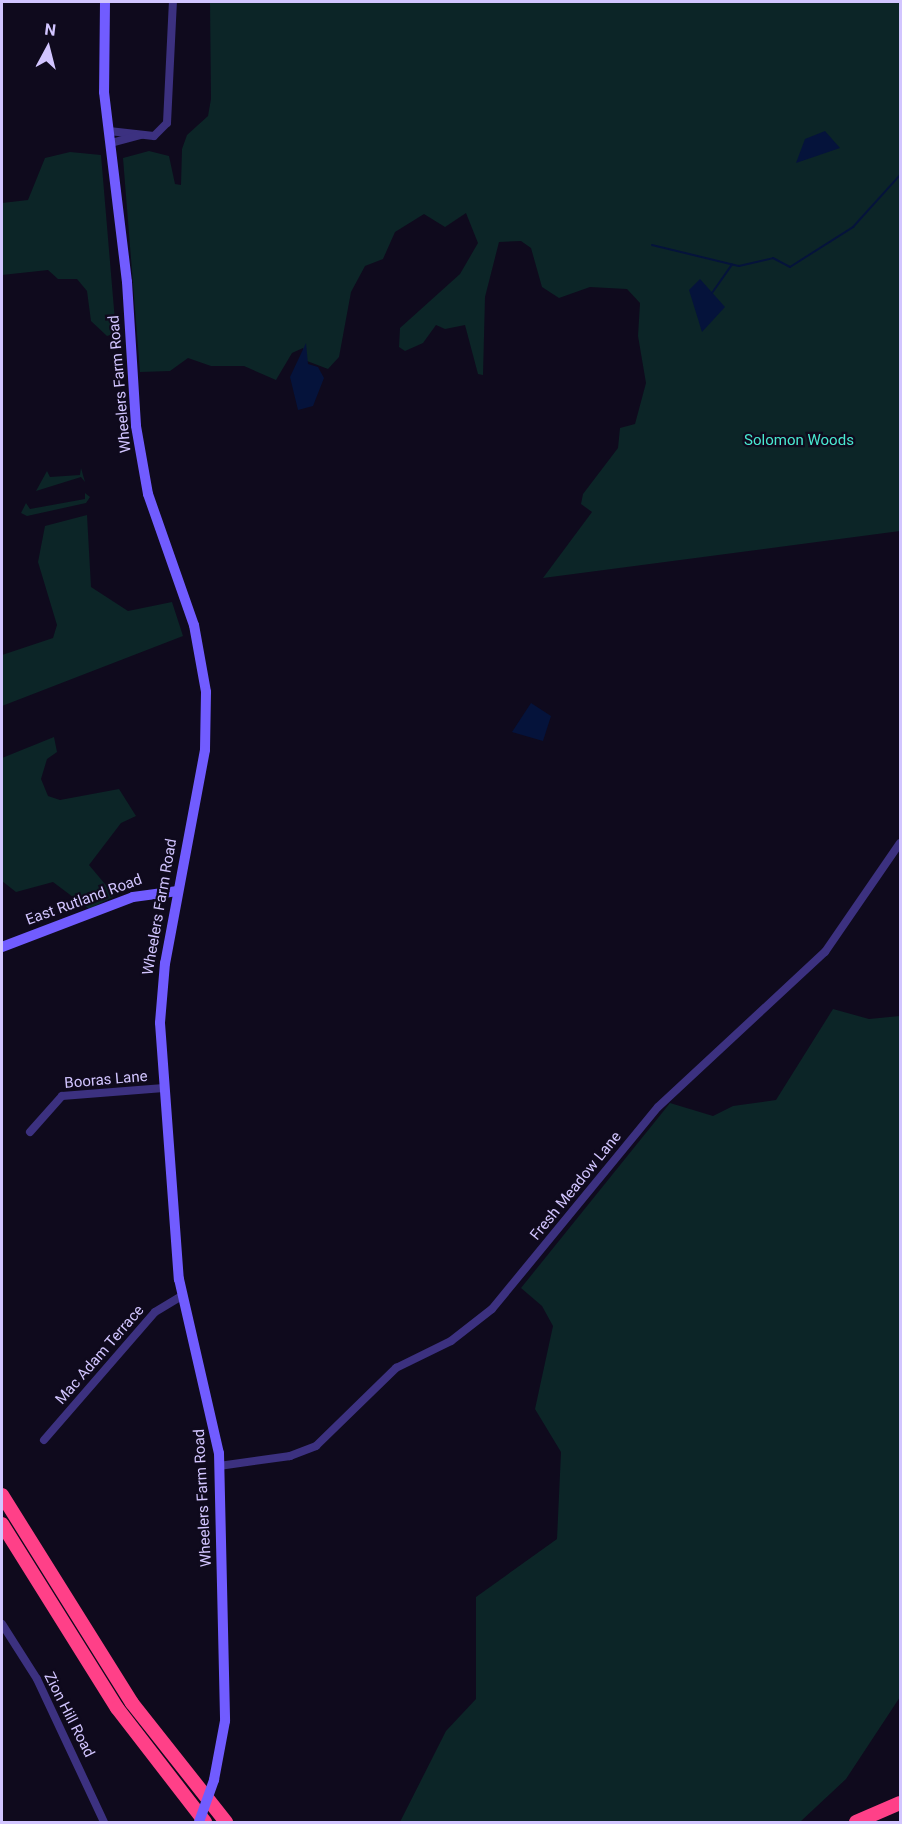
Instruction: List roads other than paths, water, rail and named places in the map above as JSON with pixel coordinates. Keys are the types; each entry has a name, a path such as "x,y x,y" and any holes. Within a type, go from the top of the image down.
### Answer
{"highway":[{"path":"2,1495 132,1703 226,1822"},
{"path":"2,1524 112,1700 205,1822"},
{"path":"856,1822 900,1803"}],"main road":[{"name":"Wheelers Farm Road","path":"105,2 102,64 143,472 198,640 206,692 205,750 160,998 164,1088 182,1296 211,1403 219,1466 225,1721 214,1780 199,1822"},
{"name":"East Rutland Road","path":"2,947 133,897 178,891"}],"street":[{"path":"110,137 159,135 170,116 173,2"},
{"name":"Fresh Meadow Lane","path":"219,1466 290,1456 316,1446 396,1368 451,1341 492,1309 663,1101 825,952 900,843"},
{"name":"Booras Lane","path":"30,1132 62,1096 164,1088"},
{"name":"Mac Adam Terrace","path":"44,1440 155,1311 182,1296"},
{"name":"Zion Hill Road","path":"2,1624 37,1679 104,1822"}],"water":[{"path":"825,131 840,148 796,163 805,139"},
{"path":"700,279 725,307 702,332 689,290"},
{"path":"306,343 308,364 318,367 324,378 313,406 298,410 290,377"},
{"path":"531,703 551,716 543,741 512,732"}],"waterway":[{"path":"652,245 739,266 773,258 790,267 853,227 900,175"},
{"path":"712,293 732,264"}],"park label":[{"name":"Solomon Woods","path":"799,441"}]}
